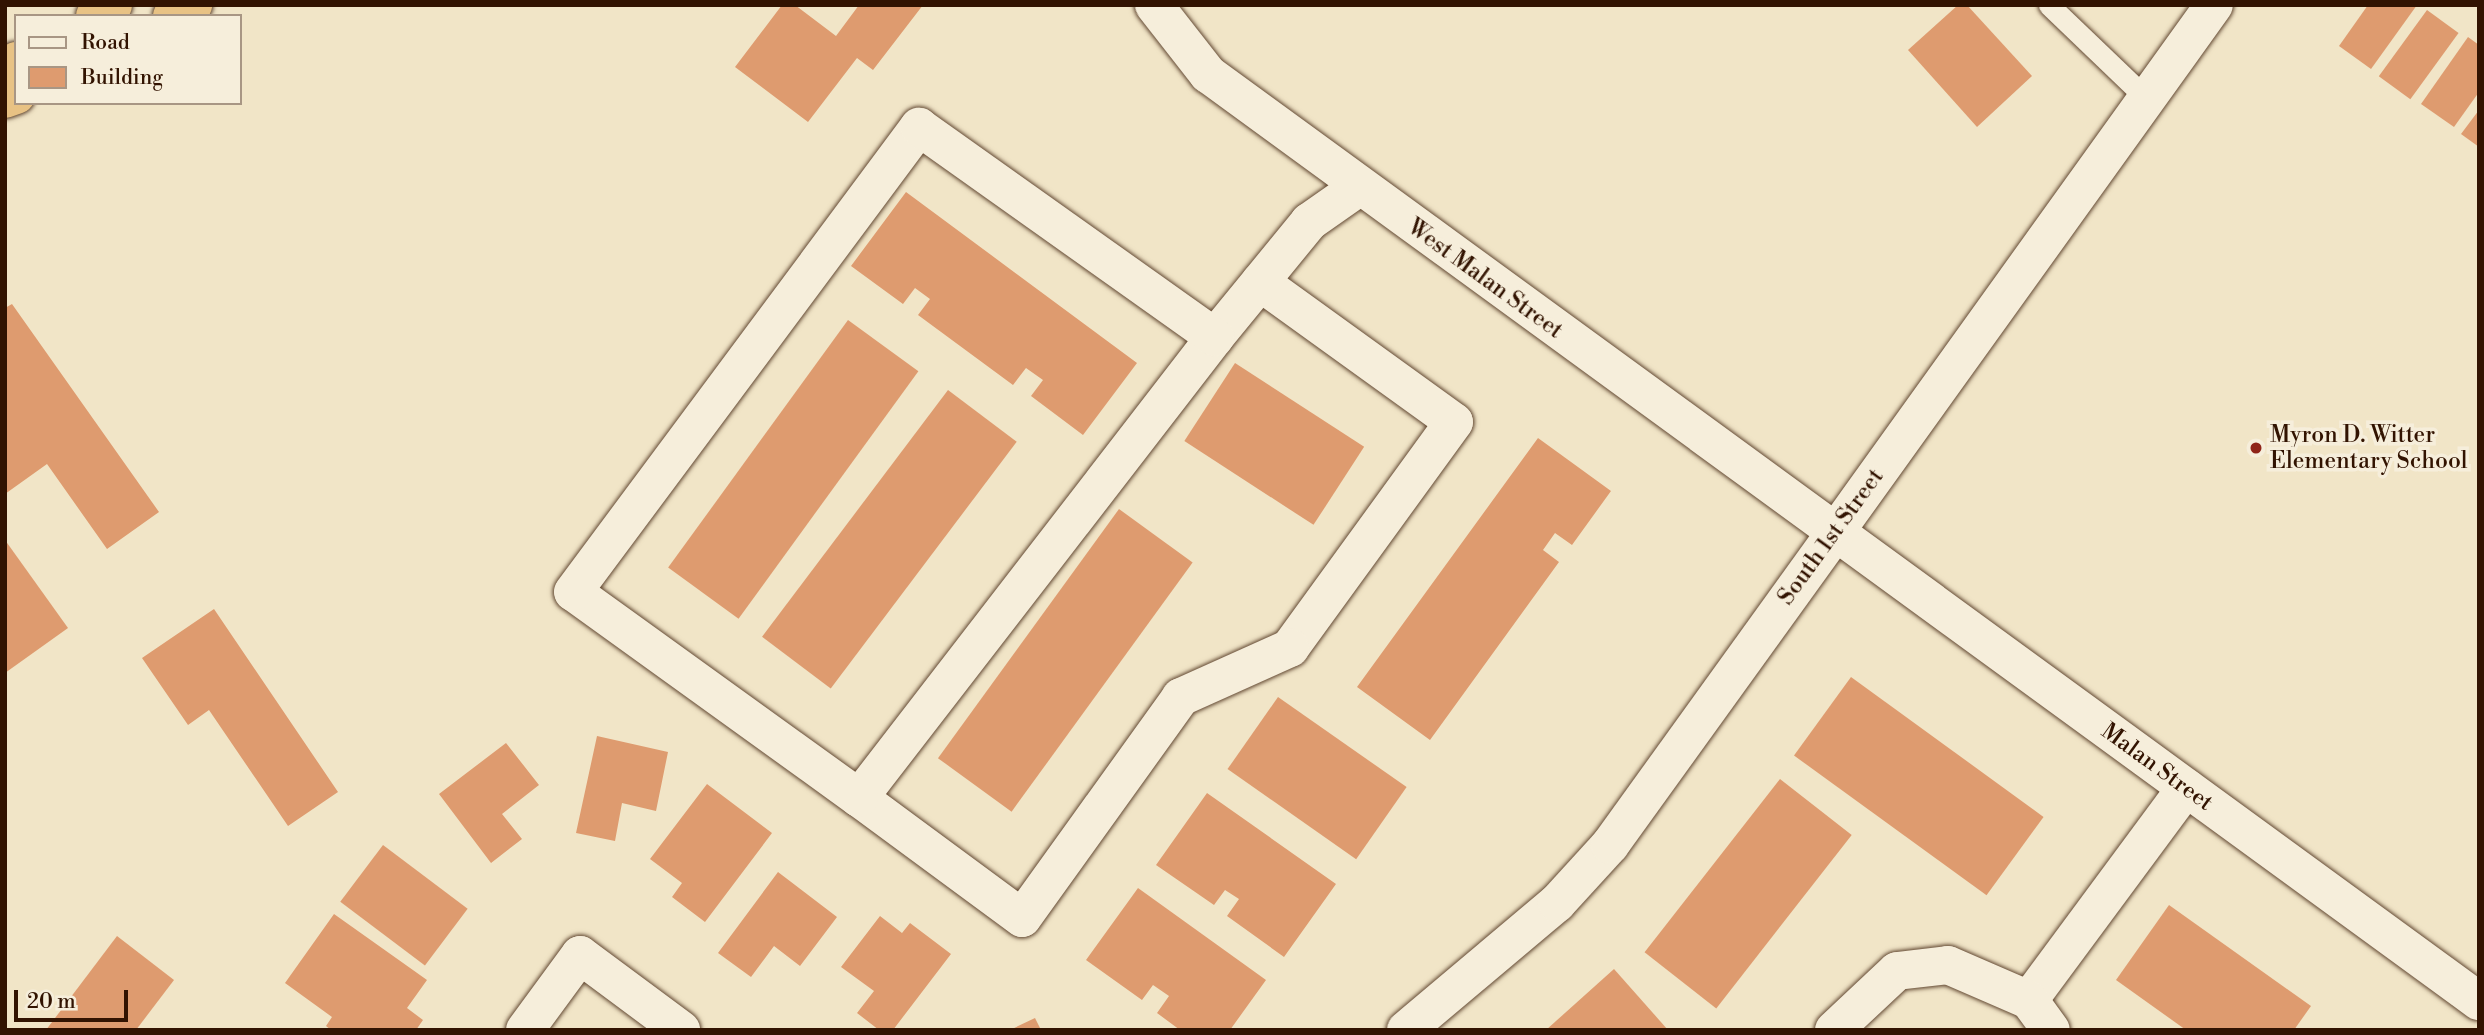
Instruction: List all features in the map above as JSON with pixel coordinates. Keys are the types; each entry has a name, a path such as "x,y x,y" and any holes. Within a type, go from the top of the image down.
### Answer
{"highway":[{"path":"176,14 193,5"}],"street":[{"name":"West Malan Street","path":"1154,5 1208,74 1834,534"},
{"name":"South 1st Street","path":"1406,1030 1556,903 1610,845 2214,5"},
{"path":"1215,337 919,127 573,592 859,797 1022,918 1181,697 1290,648 1454,422 1260,282"},
{"path":"859,797 1215,337 1309,222 1359,187"},
{"name":"Malan Street","path":"1834,534 2479,1001"},
{"path":"2029,1000 2186,788"},
{"path":"525,1030 580,956 681,1030"},
{"path":"1834,1030 1897,971 1948,965 2029,1000 2051,1030"}],"lane":[{"path":"2049,5 2147,99"}],"building":[{"path":"782,5 795,5 836,36 859,5 923,5 873,70 857,58 808,122 735,67"},
{"path":"1958,5 1967,5 2032,76 1977,127 1908,50"},
{"path":"2368,5 2417,5 2371,69 2339,46"},
{"path":"2427,10 2459,33 2410,99 2379,76"},
{"path":"2468,37 2479,45 2479,92 2454,127 2421,104"},
{"path":"2479,110 2479,147 2461,134"},
{"path":"906,192 1137,363 1083,435 1031,396 1043,380 1026,368 1013,385 918,315 930,299 915,288 903,304 851,266"},
{"path":"12,304 159,512 107,549 47,464 5,494 5,308"},
{"path":"848,320 918,371 739,619 668,568"},
{"path":"1235,363 1364,447 1314,525 1184,441"},
{"path":"948,390 1017,442 831,689 762,637"},
{"path":"1538,438 1611,491 1572,545 1555,533 1543,550 1559,562 1430,740 1357,687"},
{"path":"1119,509 1193,562 1012,812 938,758"},
{"path":"5,540 68,628 5,673"},
{"path":"214,609 338,792 288,826 209,710 188,725 142,658"},
{"path":"1851,677 2044,817 1987,895 1794,755"},
{"path":"1278,697 1407,787 1356,859 1228,769"},
{"path":"597,736 668,752 656,811 622,803 615,841 576,833"},
{"path":"506,743 539,785 502,814 522,839 491,863 439,794"},
{"path":"1780,779 1852,835 1716,1008 1645,952"},
{"path":"707,784 772,833 705,922 672,897 682,883 650,859"},
{"path":"1207,793 1336,884 1284,957 1227,916 1239,899 1225,890 1214,905 1156,865"},
{"path":"383,845 468,909 425,965 340,902"},
{"path":"778,872 837,917 800,966 774,946 751,977 718,953"},
{"path":"1138,888 1266,980 1230,1030 1180,1030 1157,1013 1169,996 1153,985 1142,1000 1086,960"},
{"path":"2169,905 2311,1006 2294,1030 2186,1030 2116,980"},
{"path":"334,914 427,980 407,1008 423,1020 416,1030 331,1030 326,1026 332,1017 285,983"},
{"path":"880,916 902,933 910,923 951,954 893,1030 879,1030 857,1013 874,991 841,967"},
{"path":"117,936 174,980 136,1030 46,1030"},
{"path":"1614,969 1668,1030 1546,1030"},
{"path":"1035,1018 1041,1030 1010,1030"}],"place":[{"name":"Myron D. Witter Elementary School","path":"2256,448"}]}
